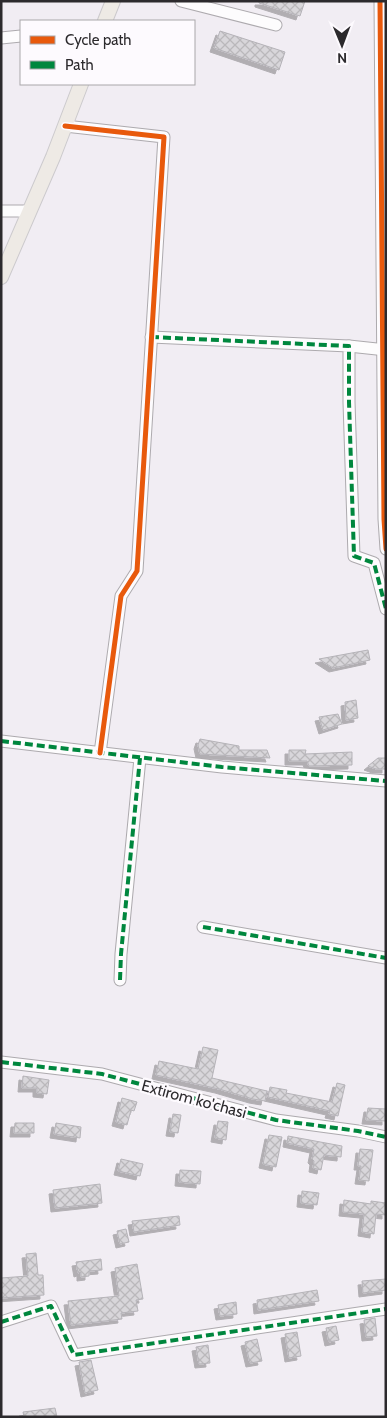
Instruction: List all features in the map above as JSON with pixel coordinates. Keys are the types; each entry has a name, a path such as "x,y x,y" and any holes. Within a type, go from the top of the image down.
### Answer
{"main road":[{"path":"105,20 113,1"},
{"path":"1,277 30,211 81,85"}],"street":[{"path":"181,1 276,25"},
{"path":"380,1 384,519 386,549"},
{"path":"1,38 20,36"},
{"path":"65,126 164,137 137,571 121,596 100,753"},
{"path":"1,211 30,211"},
{"path":"151,337 349,346 384,350"},
{"path":"349,346 354,556 374,563 386,609"},
{"path":"1,741 222,768 386,781"},
{"path":"120,980 120,954 140,758"},
{"path":"204,926 386,958"},
{"name":"Extirom ko'chasi","path":"1,1062 102,1074 276,1120 358,1131 386,1137"},
{"path":"1,1322 52,1306 74,1355 386,1308"}],"building":[{"path":"259,1 305,1 300,16 259,3"},
{"path":"220,31 285,52 279,70 214,48"},
{"path":"368,650 370,660 333,668 319,659"},
{"path":"356,700 358,718 346,720 345,702"},
{"path":"338,714 342,724 323,730 319,717"},
{"path":"200,739 239,746 239,750 267,750 270,758 200,754 198,745"},
{"path":"289,750 306,750 305,754 352,752 352,765 309,766 307,761 289,761"},
{"path":"378,758 386,758 386,769 376,769 368,766"},
{"path":"203,1047 218,1050 212,1078 267,1091 265,1101 156,1075 159,1061 198,1069"},
{"path":"23,1076 49,1080 47,1094 37,1093 37,1088 22,1088"},
{"path":"337,1083 345,1085 338,1116 329,1114 330,1111 268,1097 270,1087 287,1090 286,1093 332,1102"},
{"path":"122,1098 137,1102 134,1111 131,1110 127,1125 116,1122"},
{"path":"368,1108 386,1109 386,1121 366,1120"},
{"path":"173,1114 181,1115 178,1133 170,1132"},
{"path":"218,1121 228,1122 226,1140 215,1138"},
{"path":"15,1123 34,1123 34,1133 14,1133"},
{"path":"56,1123 81,1127 80,1138 54,1134"},
{"path":"269,1135 282,1137 276,1167 263,1164"},
{"path":"288,1136 342,1146 341,1157 324,1155 321,1170 313,1168 314,1149 287,1143"},
{"path":"360,1149 373,1150 369,1181 359,1180 361,1166 358,1166"},
{"path":"121,1159 143,1164 140,1176 118,1171"},
{"path":"180,1170 201,1171 200,1184 179,1182"},
{"path":"100,1184 102,1203 55,1208 53,1190"},
{"path":"302,1191 319,1193 317,1205 301,1203"},
{"path":"344,1200 371,1204 371,1201 386,1203 386,1215 376,1214 374,1234 362,1232 364,1214 343,1212"},
{"path":"179,1216 180,1225 134,1232 132,1221"},
{"path":"126,1229 129,1242 120,1244 117,1231"},
{"path":"36,1253 38,1275 43,1275 44,1295 1,1298 1,1278 28,1276 26,1254"},
{"path":"101,1259 102,1270 89,1271 89,1276 81,1277 81,1272 78,1273 76,1262"},
{"path":"137,1264 143,1299 136,1300 138,1311 121,1313 122,1319 71,1325 68,1301 119,1296 115,1268"},
{"path":"386,1279 386,1290 363,1293 362,1281"},
{"path":"317,1290 319,1301 258,1310 257,1300"},
{"path":"236,1302 237,1314 220,1316 218,1305"},
{"path":"375,1318 377,1336 366,1337 364,1320"},
{"path":"336,1326 339,1340 329,1342 326,1328"},
{"path":"297,1332 301,1356 289,1358 285,1334"},
{"path":"257,1339 262,1361 250,1363 245,1342"},
{"path":"208,1345 210,1363 199,1364 196,1347"},
{"path":"91,1360 98,1390 85,1393 79,1362"},
{"path":"55,1408 57,1417 24,1417 23,1412"}],"marked path":[{"path":"151,337 349,346 354,556 374,563 386,609"},
{"path":"1,741 222,767 386,781"},
{"path":"120,980 140,758"},
{"path":"203,927 386,958"},
{"path":"1,1062 102,1074 276,1120 358,1131 386,1137"},
{"path":"1,1322 51,1306 74,1355 386,1309"}],"cycle path":[{"path":"380,1 384,519 386,549"},
{"path":"65,126 164,137 137,571 121,596 100,753"}]}
